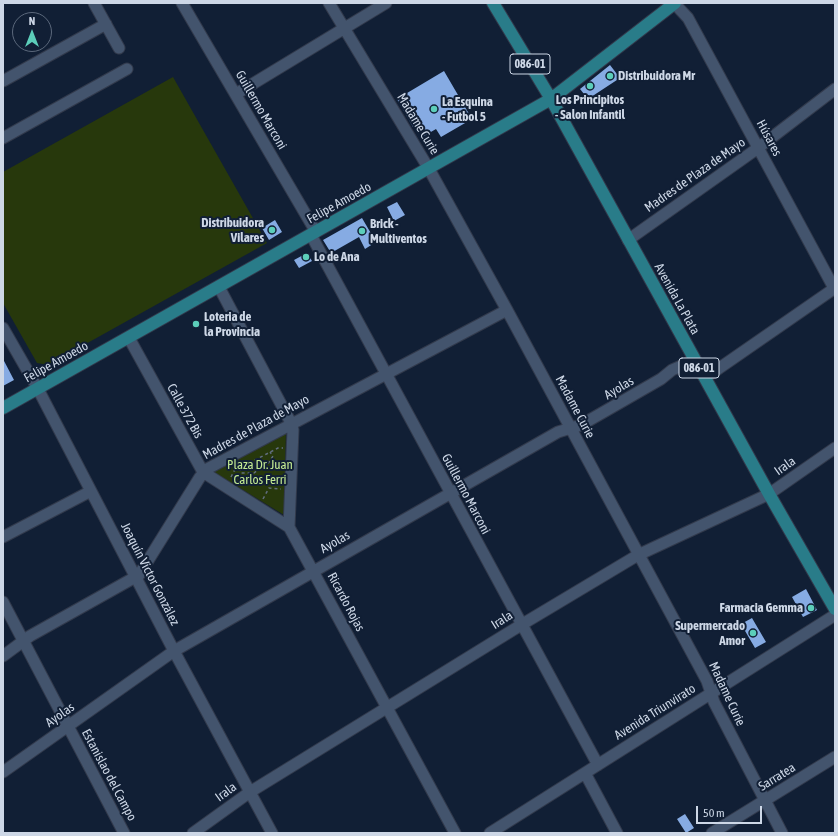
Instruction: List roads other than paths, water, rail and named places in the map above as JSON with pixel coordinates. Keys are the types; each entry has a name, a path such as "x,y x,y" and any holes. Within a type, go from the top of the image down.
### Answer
{"main road":[{"name":"Avenida La Plata","path":"493,3 551,99 769,494 835,609"},
{"name":"Felipe Amoedo","path":"3,408 551,99 674,3"}],"street":[{"path":"94,3 119,48"},
{"name":"Guillermo Marconi","path":"182,3 236,94 314,233 386,374 598,765"},
{"name":"Madame Curie","path":"329,3 429,169 507,310 707,681 711,694 764,801 782,833"},
{"path":"236,94 386,3"},
{"name":"Húsares","path":"674,3 688,18 835,289"},
{"path":"3,81 106,24"},
{"path":"3,138 127,69"},
{"name":"Madres de Plaza de Mayo","path":"628,240 758,148 835,89"},
{"path":"219,287 291,423 292,448 289,527"},
{"path":"705,378 835,289"},
{"name":"Madres de Plaza de Mayo","path":"3,656 23,640 136,578 142,572 203,472 291,423 507,310"},
{"name":"Joaquín Víctor González","path":"3,328 38,389 174,651 272,833"},
{"name":"Calle 372 Bis","path":"129,338 203,472 289,527"},
{"name":"Ayolas","path":"3,772 174,651 558,432 600,415 661,379 672,370 695,360"},
{"name":"Irala","path":"193,833 250,792 521,624 638,555 769,494 835,448"},
{"path":"3,537 91,491"},
{"name":"Ricardo Rojas","path":"289,527 455,833"},
{"name":"Estanislao del Campo","path":"3,602 124,833"},
{"name":"Avenida Triunvirato","path":"490,833 835,614"},
{"name":"Sarratea","path":"712,833 835,757"},
{"path":"585,773 617,833"}],"place":[{"name":"Distribuidora Mr","path":"610,76"},
{"name":"Los Principitos - Salon Infantil","path":"590,86"},
{"name":"La Esquina - Futbol 5","path":"434,109"},
{"name":"Distribuidora Vilares","path":"272,230"},
{"name":"Brick - Multiventos","path":"362,231"},
{"name":"Lo de Ana","path":"306,257"},
{"name":"Loteria de la Provincia","path":"196,324"},
{"name":"Farmacia Gemma","path":"811,608"},
{"name":"Supermercado Amor","path":"753,633"}],"park label":[{"name":"Plaza Dr. Juan Carlos Ferri","path":"260,472"}]}
